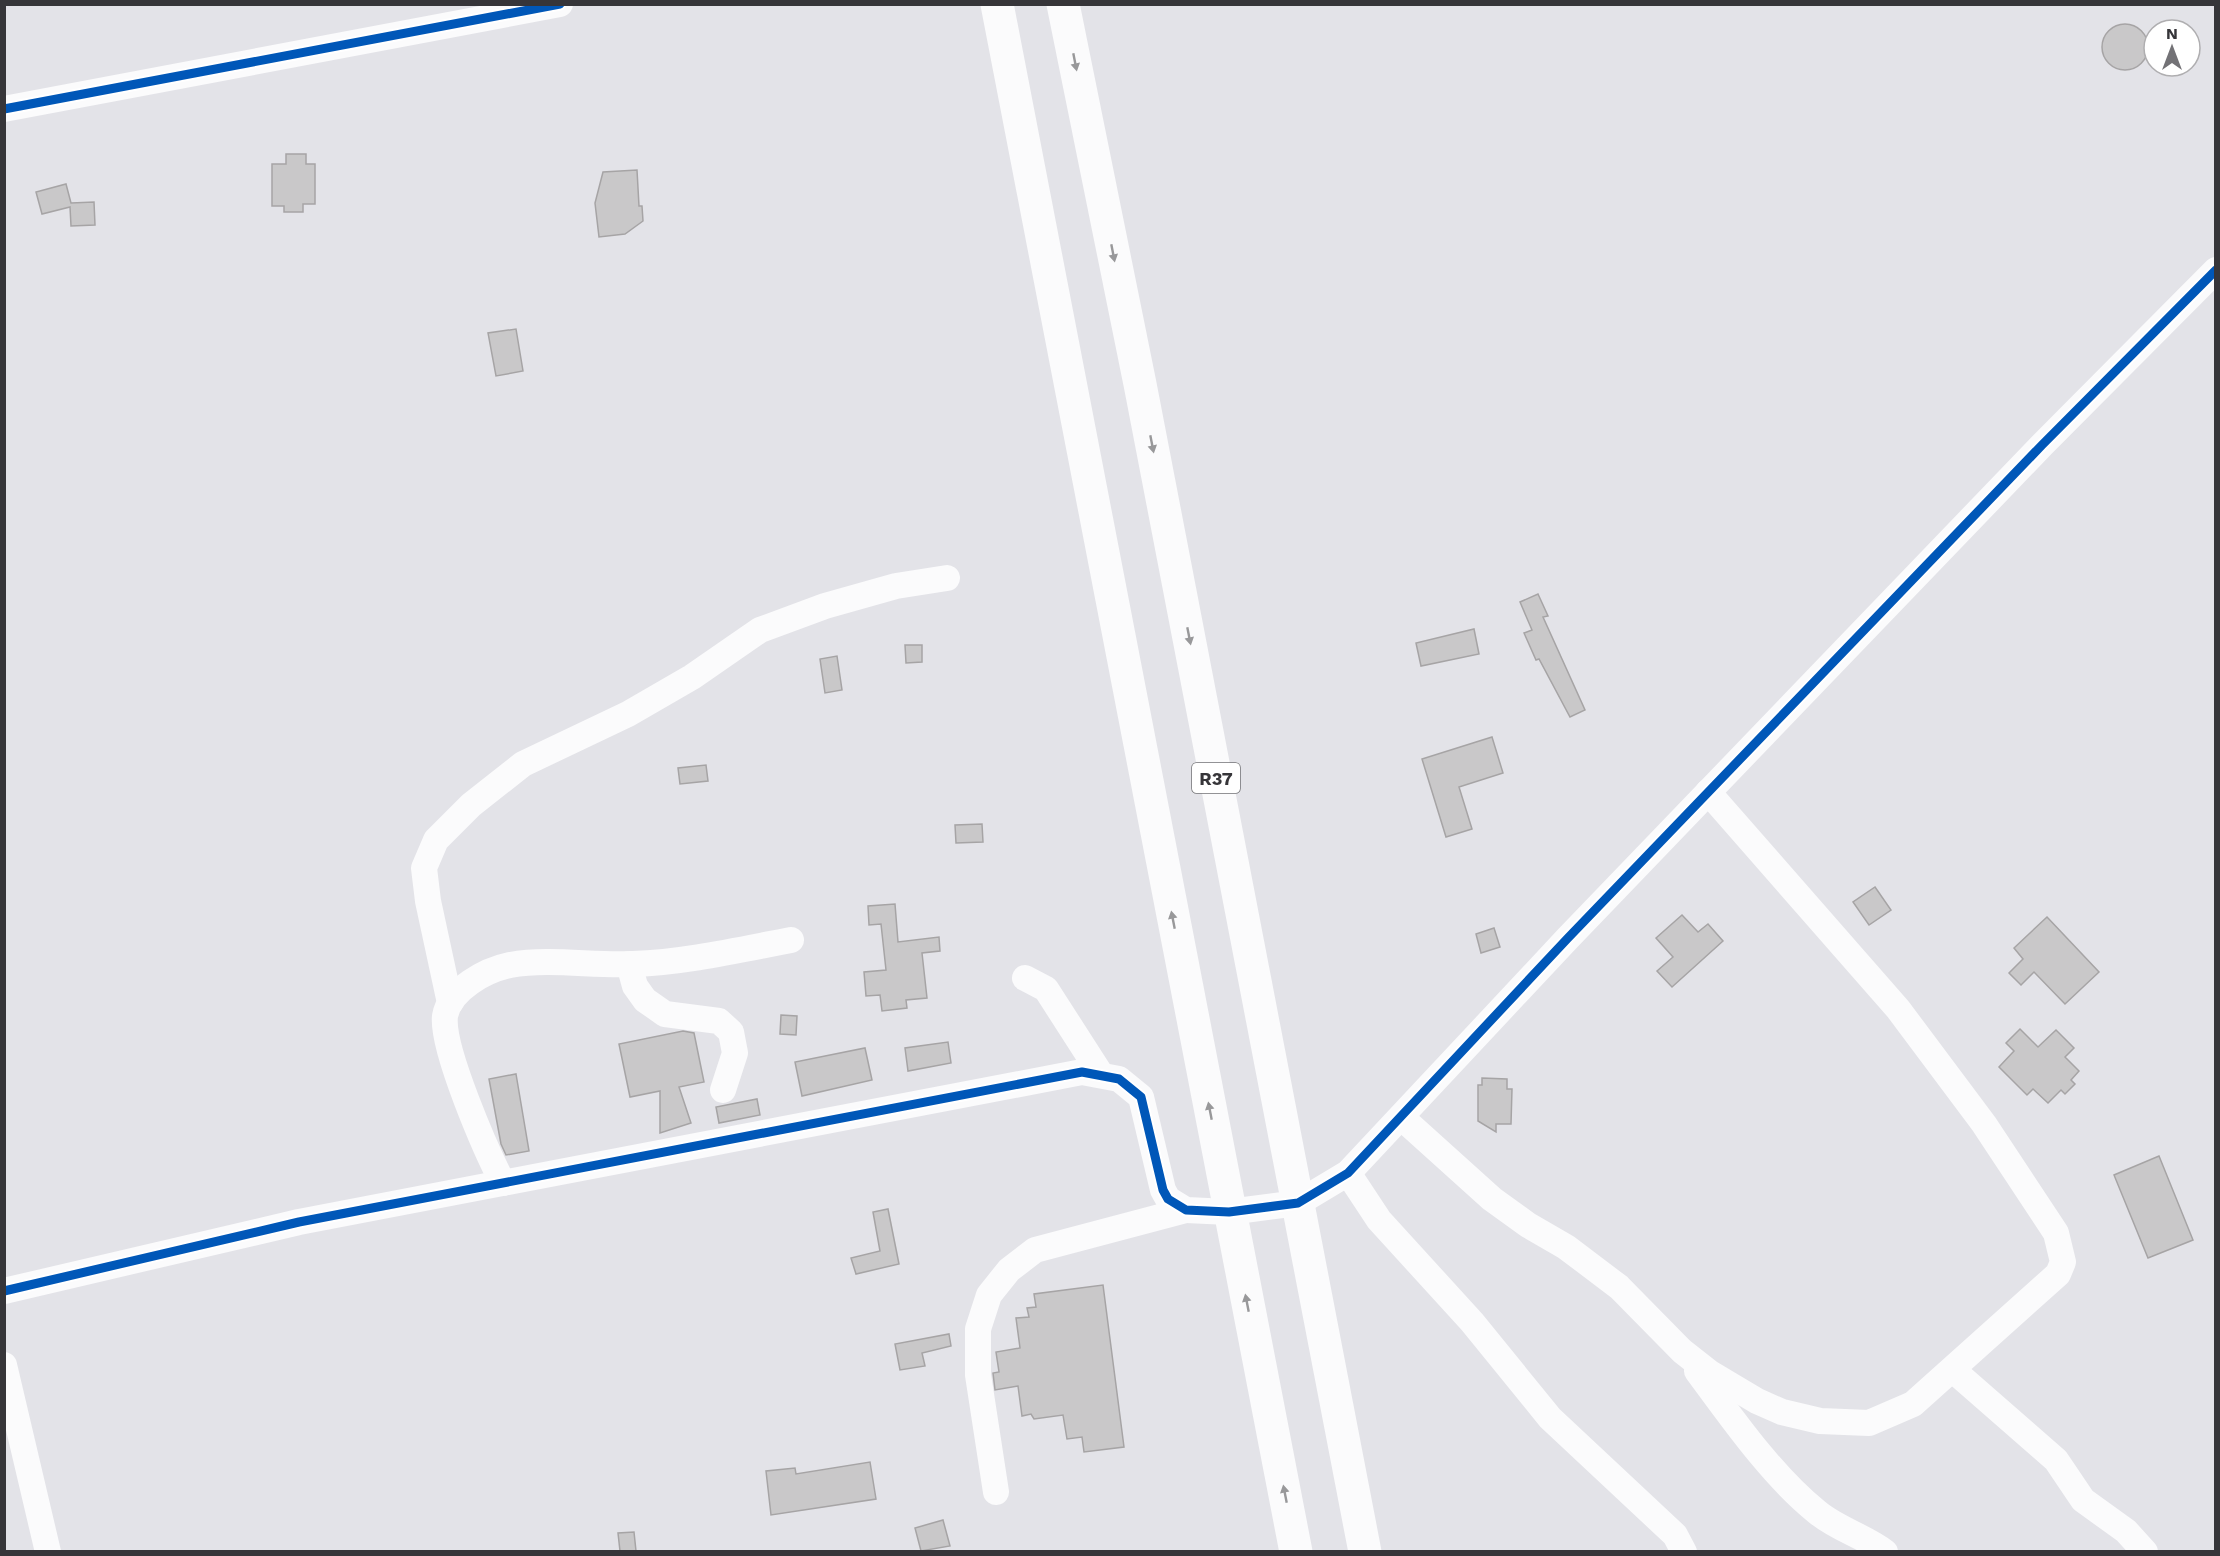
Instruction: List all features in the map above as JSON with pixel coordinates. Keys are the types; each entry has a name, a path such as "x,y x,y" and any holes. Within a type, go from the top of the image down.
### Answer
{"main road":[{"path":"997,4 1296,1551"},
{"name":"R37","path":"1063,4 1140,384 1365,1551"}],"street":[{"path":"4,109 560,4"},
{"path":"996,1492 978,1375 978,1329 989,1295 1009,1270 1035,1250 1186,1210 1229,1212 1298,1203 1348,1173 1708,792 2042,445 2216,270"},
{"path":"450,1003 428,901 424,867 436,840 471,805 523,764 628,714 692,677 760,630 835,603 896,586 947,578"},
{"path":"1401,1117 1492,1199 1528,1225 1566,1247 1619,1287 1682,1351 1710,1373 1757,1401 1782,1412 1849,1423 1869,1423 1913,1404 2058,1274 2062,1255 2056,1233 1984,1124 1898,1009 1708,792"},
{"path":"503,1183 489,1159 455,1066 445,1017 450,1003 463,988 483,974 509,966 550,961 629,964 674,962 791,940"},
{"path":"629,964 635,986 645,1000 664,1014 718,1021 731,1032 735,1053 723,1090"},
{"path":"1025,978 1046,989 1100,1073"},
{"path":"4,1291 299,1222 1082,1072 1100,1073 1119,1079 1141,1097 1162,1190 1168,1199 1186,1210"},
{"path":"1348,1173 1379,1220 1473,1322 1550,1418 1675,1535 1684,1551"},
{"path":"1682,1351 1746,1437 1795,1491 1818,1513 1885,1551"},
{"path":"4,1365 48,1551"},
{"path":"1953,1370 2056,1460 2083,1500 2126,1531 2145,1551"}],"building":[{"path":"2125,24 2141,31 2141,63 2125,70 2109,63 2102,47 2109,31"},
{"path":"286,154 306,154 306,164 315,164 315,204 303,204 303,212 284,212 284,206 272,206 272,164 286,164"},
{"path":"637,170 639,206 642,206 643,221 625,234 599,237 595,203 603,172"},
{"path":"66,184 71,203 94,202 95,225 71,226 70,207 42,214 36,192"},
{"path":"516,329 523,371 496,376 488,333"},
{"path":"1538,594 1548,616 1543,617 1585,710 1570,717 1539,659 1536,660 1524,633 1532,630 1520,602"},
{"path":"1474,629 1479,654 1421,666 1416,643"},
{"path":"905,645 922,645 922,662 906,663"},
{"path":"837,656 842,690 825,693 820,659"},
{"path":"1492,737 1503,773 1459,787 1472,829 1446,837 1422,759"},
{"path":"706,765 708,781 680,784 678,768"},
{"path":"982,824 983,842 956,843 955,825"},
{"path":"1875,887 1891,910 1869,925 1853,902"},
{"path":"895,904 898,942 939,937 940,951 922,953 927,998 906,1000 907,1008 882,1011 880,995 866,996 864,972 886,970 881,924 869,925 868,906"},
{"path":"1682,915 1698,932 1708,924 1723,941 1672,987 1657,971 1673,957 1656,938"},
{"path":"2047,917 2099,972 2065,1004 2034,972 2021,985 2009,973 2023,959 2014,948"},
{"path":"1494,928 1500,947 1481,953 1476,934"},
{"path":"781,1015 797,1016 796,1035 780,1034"},
{"path":"2020,1029 2038,1047 2056,1030 2074,1048 2065,1057 2079,1071 2071,1080 2075,1084 2065,1094 2061,1090 2048,1103 2033,1089 2027,1095 1999,1067 2014,1051 2006,1043"},
{"path":"683,1031 694,1033 704,1082 679,1087 691,1123 660,1133 660,1091 630,1097 619,1044"},
{"path":"948,1042 951,1063 908,1071 905,1048"},
{"path":"865,1048 872,1080 802,1096 795,1062"},
{"path":"516,1074 529,1151 506,1155 501,1144 489,1079"},
{"path":"1482,1078 1507,1079 1507,1089 1512,1089 1511,1124 1496,1124 1496,1132 1478,1121 1478,1085 1482,1085"},
{"path":"757,1099 760,1115 719,1123 716,1107"},
{"path":"2159,1156 2193,1240 2148,1258 2114,1175"},
{"path":"888,1209 899,1264 856,1274 851,1258 880,1251 873,1212"},
{"path":"1103,1285 1124,1447 1084,1452 1082,1437 1067,1439 1063,1415 1034,1419 1031,1414 1022,1416 1018,1386 995,1390 993,1373 999,1372 996,1352 1020,1348 1016,1318 1029,1317 1027,1308 1036,1307 1034,1294"},
{"path":"949,1334 951,1346 922,1353 925,1366 900,1370 895,1344"},
{"path":"870,1462 876,1499 771,1515 766,1471 795,1468 796,1474"},
{"path":"943,1520 950,1546 921,1551 915,1528"},
{"path":"634,1532 636,1551 620,1551 618,1533"}],"cycle path":[{"path":"4,109 560,4"},
{"path":"4,1291 299,1222 1082,1072 1119,1079 1141,1097 1163,1190 1168,1199 1186,1210 1229,1212 1298,1203 1348,1173 1567,939 2042,445 2216,270"}]}
